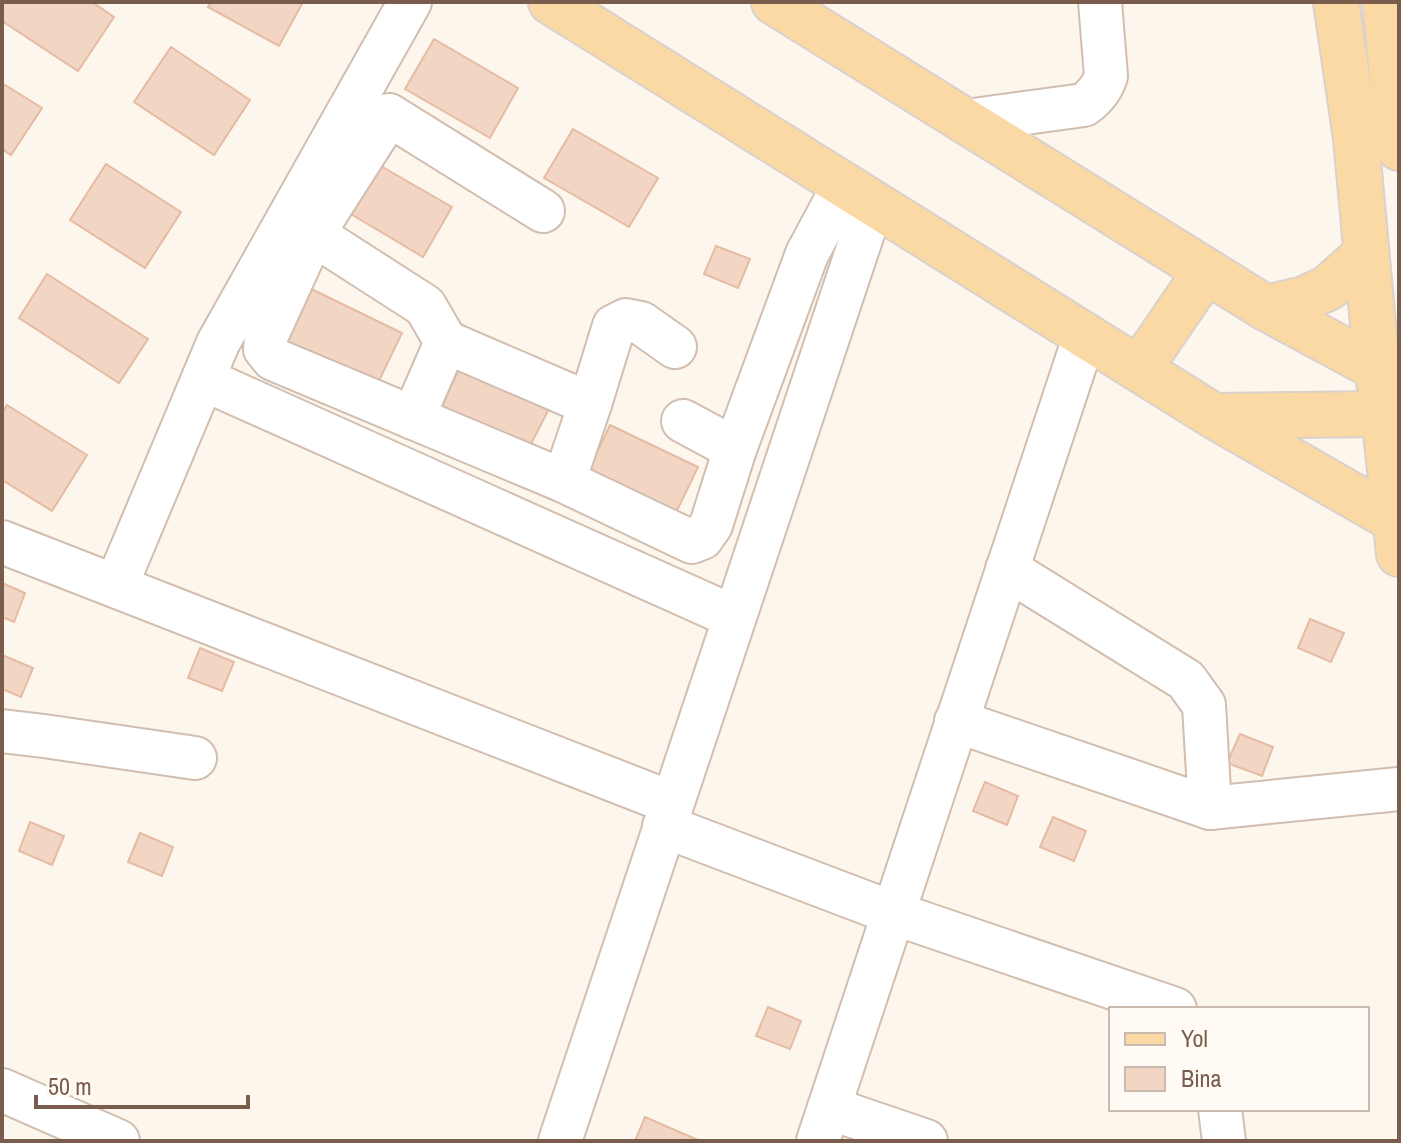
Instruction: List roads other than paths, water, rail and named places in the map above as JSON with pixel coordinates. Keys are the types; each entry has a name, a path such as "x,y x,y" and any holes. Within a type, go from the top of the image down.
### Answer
{"main road":[{"path":"551,2 1214,416 1397,537"},
{"path":"774,2 1266,308 1388,370"},
{"path":"1336,2 1356,138 1366,254 1388,370 1397,537"},
{"path":"1385,2 1399,148"},
{"path":"1266,308 1304,299 1328,288 1366,254"},
{"path":"1139,369 1206,271"},
{"path":"1214,416 1392,414"}],"street":[{"path":"116,586 218,343 410,2"},
{"path":"966,121 1084,105 1095,97 1106,76 1100,2"},
{"path":"543,211 389,115 313,234 266,337 265,349 273,359 564,481 692,542 702,538 711,525 735,449 807,254 859,194"},
{"path":"560,1141 734,617 859,194"},
{"path":"313,234 425,306 446,342 590,404"},
{"path":"564,481 614,326 626,320 641,323 675,347"},
{"path":"926,1141 823,1124 1085,335"},
{"path":"413,418 446,342"},
{"path":"203,379 734,617"},
{"path":"683,421 735,449"},
{"path":"2,542 668,814 893,913 1169,1007"},
{"path":"1007,569 1186,680 1204,705 1210,808"},
{"path":"956,721 1210,808 1399,789"},
{"path":"2,731 195,758"},
{"path":"2,1090 118,1141"},
{"path":"1220,1111 1224,1141"}]}
